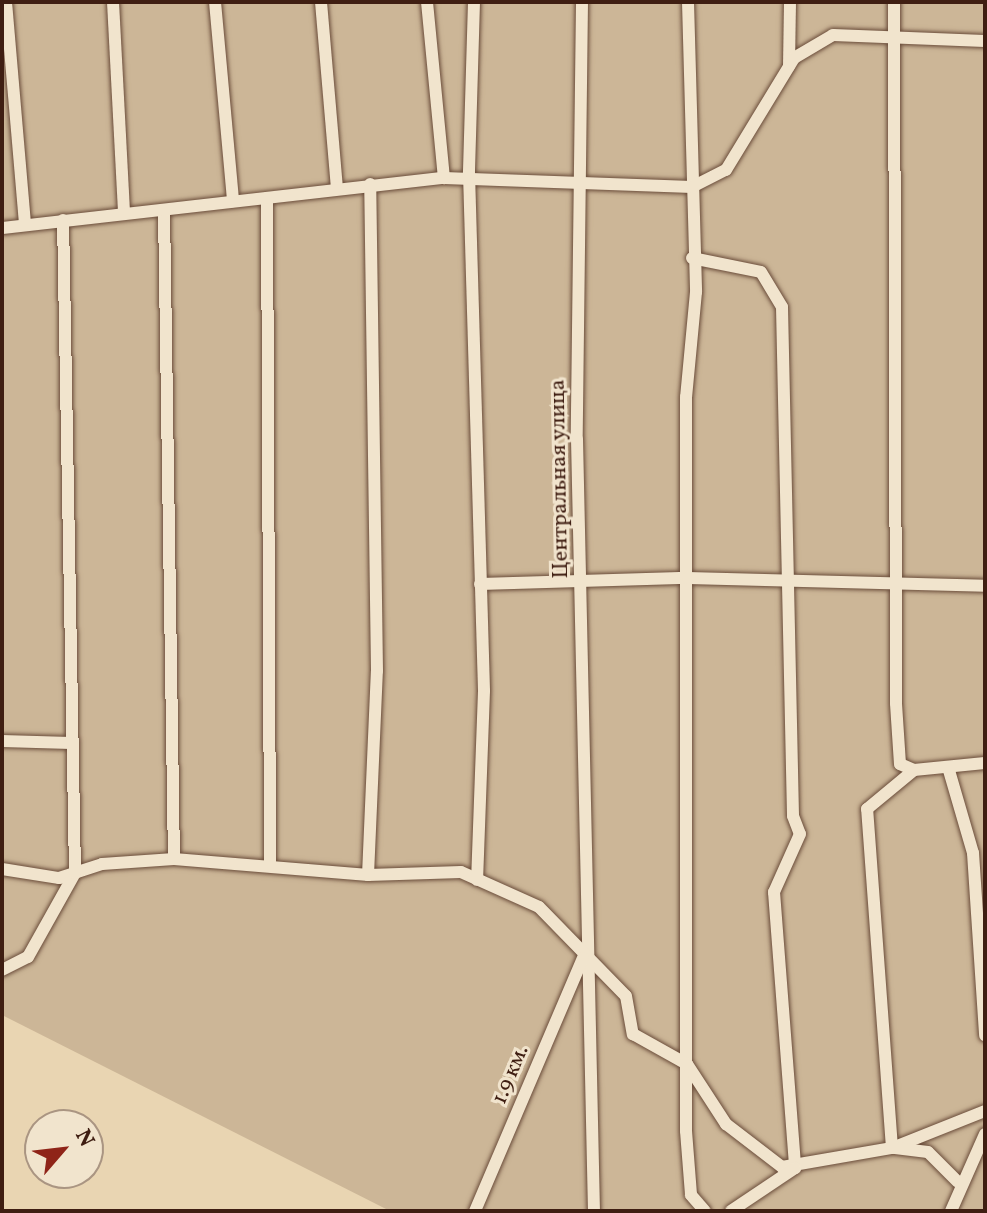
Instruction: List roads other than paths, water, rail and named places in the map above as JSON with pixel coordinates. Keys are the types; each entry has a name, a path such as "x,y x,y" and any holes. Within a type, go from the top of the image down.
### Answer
{"street":[{"path":"6,2 25,224"},
{"path":"113,2 124,213"},
{"path":"215,2 233,201"},
{"path":"321,2 337,188"},
{"path":"427,2 444,178"},
{"path":"474,2 473,184 480,584 477,880"},
{"name":"Центральная улица","path":"582,2 584,955 594,1211"},
{"path":"688,2 692,258 687,1064 691,1195 705,1211"},
{"path":"789,66 790,2"},
{"path":"894,2 895,584 900,764 914,770 985,763"},
{"path":"2,228 444,178 473,184 582,183 692,187 726,170 789,66 833,35 985,41"},
{"path":"368,875 377,671 370,184"},
{"path":"267,198 270,862"},
{"path":"164,210 174,859"},
{"path":"2,970 28,957 75,873 63,220"},
{"path":"692,258 761,272 782,307 791,581 793,816 800,834 774,892 795,1168"},
{"path":"480,584 582,585 688,578 985,586"},
{"path":"2,741 71,743"},
{"path":"948,767 973,853 985,1036"},
{"path":"892,1148 867,809 914,770"},
{"path":"2,869 28,876 75,873 174,859 270,862 368,875 435,870 477,880 539,907 626,996 633,1034 687,1064 726,1124 782,1167 795,1168 892,1148 985,1111"},
{"name":"1.9 км.","path":"475,1211 584,955"},
{"path":"951,1211 958,1182 985,1134"},
{"path":"892,1148 928,1152 958,1182"},
{"path":"731,1211 795,1168"}]}
